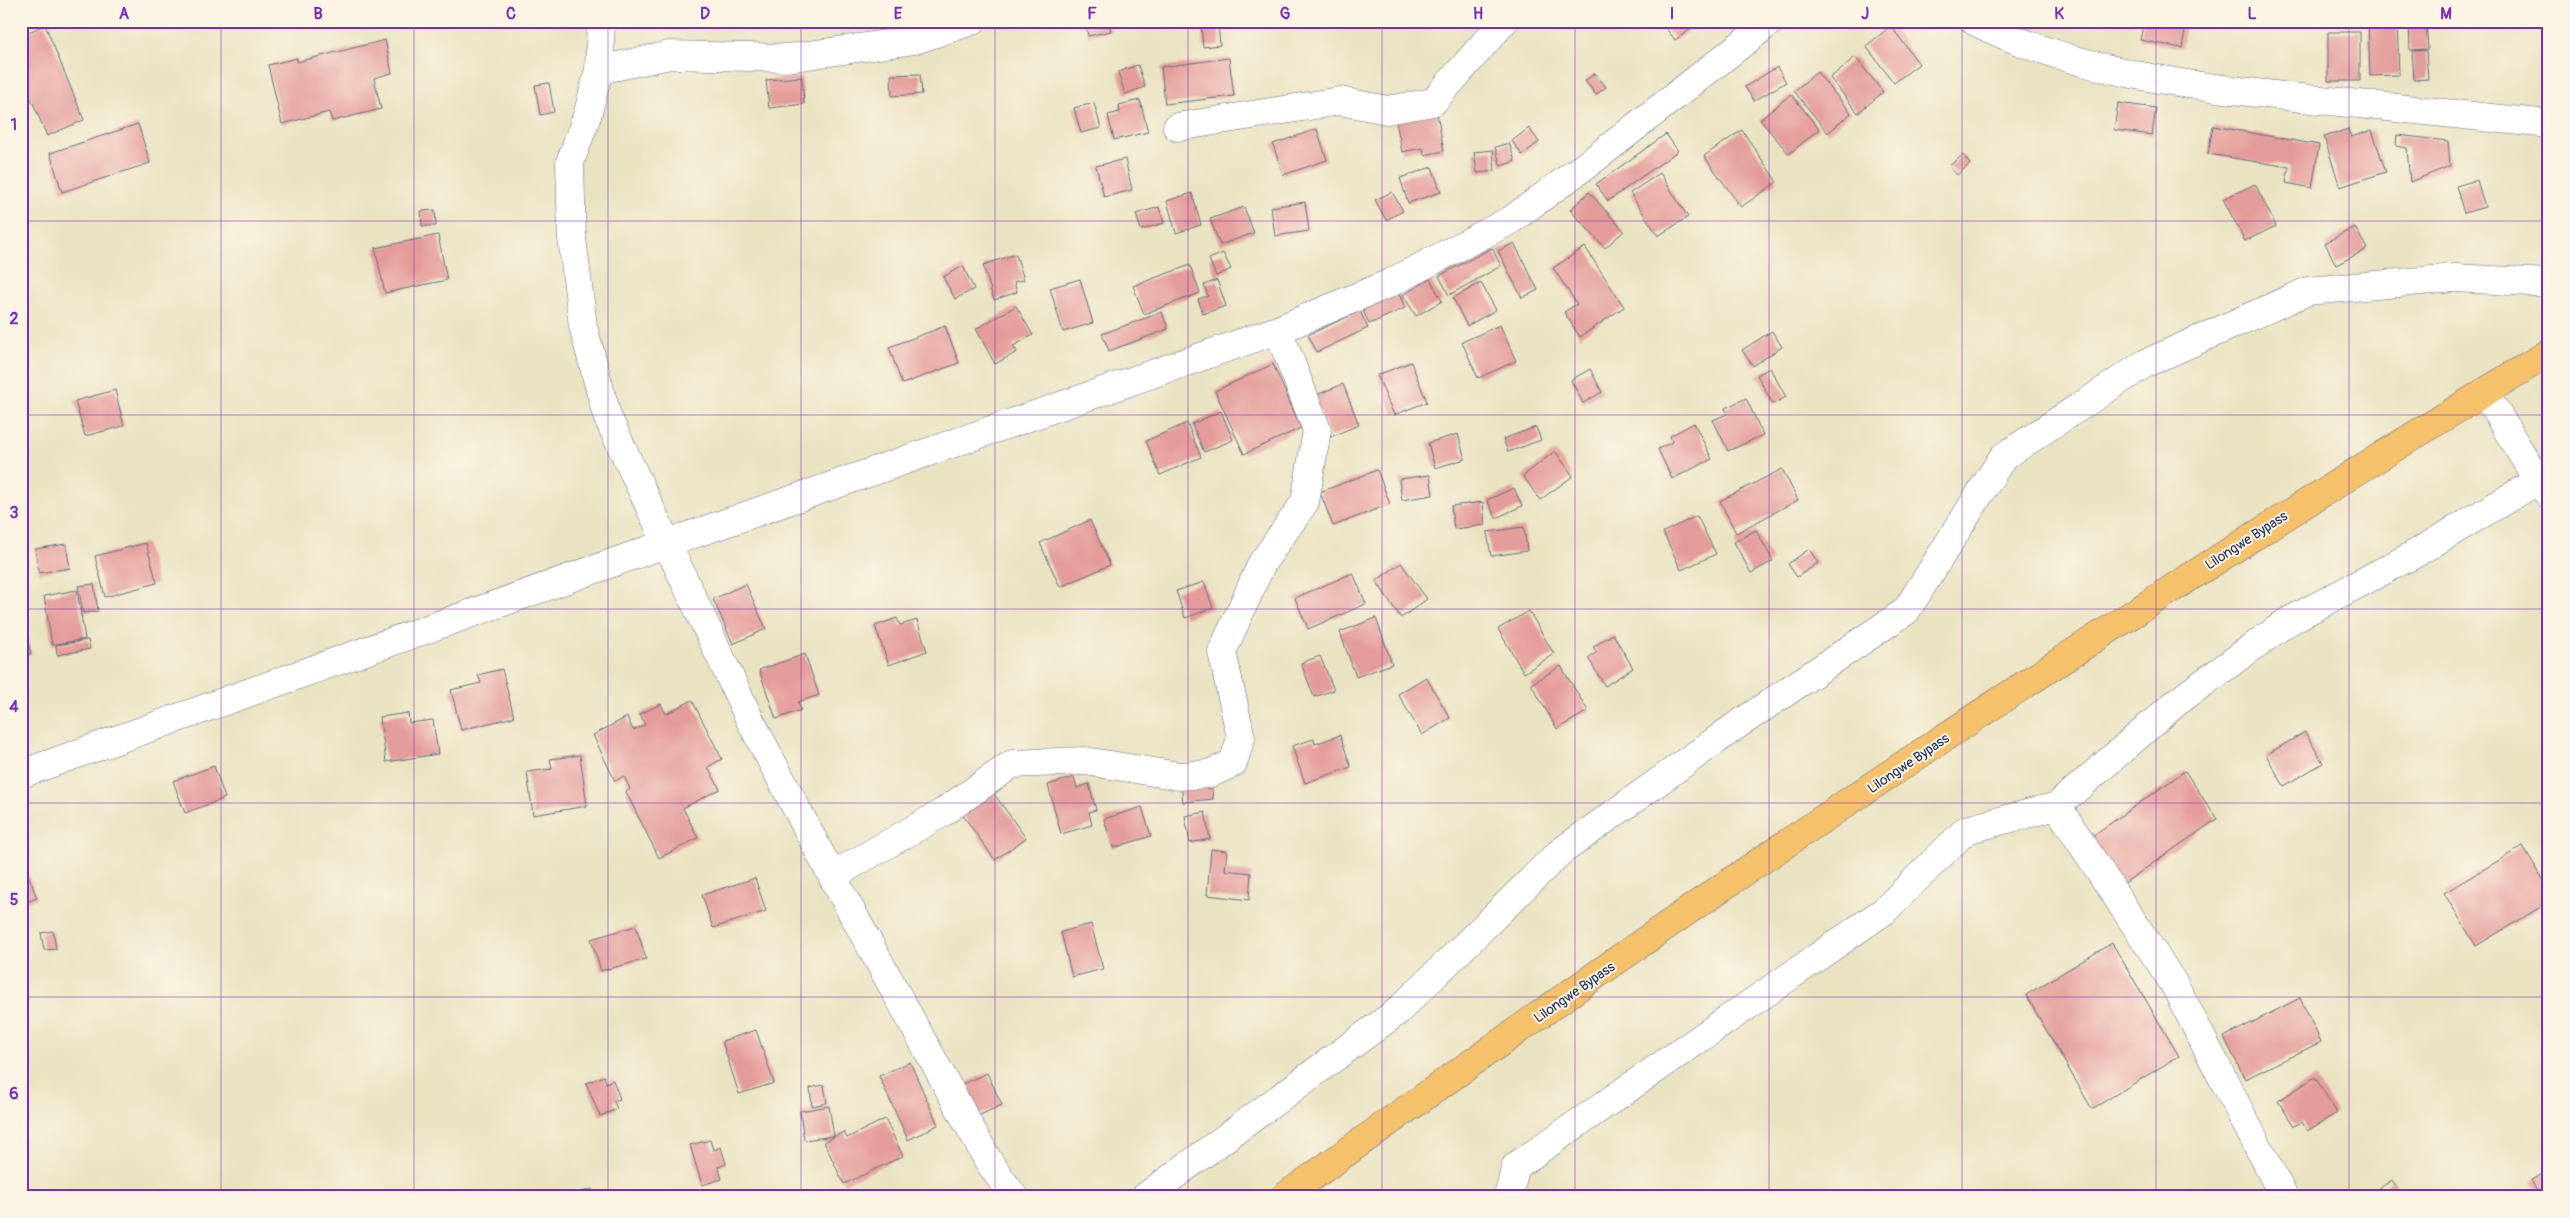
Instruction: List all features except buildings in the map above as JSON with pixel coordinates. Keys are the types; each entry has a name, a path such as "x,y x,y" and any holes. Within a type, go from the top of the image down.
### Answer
{"main road":[{"name":"Lilongwe Bypass","path":"1284,1197 1736,878 2120,621 2300,505 2549,353"}],"street":[{"path":"601,21 599,70 587,116 570,162 572,238 583,326 607,416 751,722 832,876 989,1162 1014,1197"},
{"path":"599,70 670,55 787,58 915,40 972,21"},
{"path":"1178,127 1340,101 1387,110 1433,102 1504,21"},
{"path":"21,774 668,543 1278,330 1388,284 1511,220 1593,160 1771,21"},
{"path":"1974,21 2001,35 2085,64 2208,88 2549,124"},
{"path":"1145,1197 1398,1011 1558,852 1733,728 1906,611 2002,457 2146,363 2308,291 2455,278 2549,283"},
{"path":"832,876 942,813 1012,764 1085,761 1179,776 1209,774 1233,763 1241,738 1222,652 1262,563 1305,502 1317,430 1278,330"},
{"path":"1508,1197 1516,1166 1884,911 1966,830 2057,806 2177,702 2286,622 2545,483 2484,392"},
{"path":"2057,806 2174,984 2284,1197"}]}
